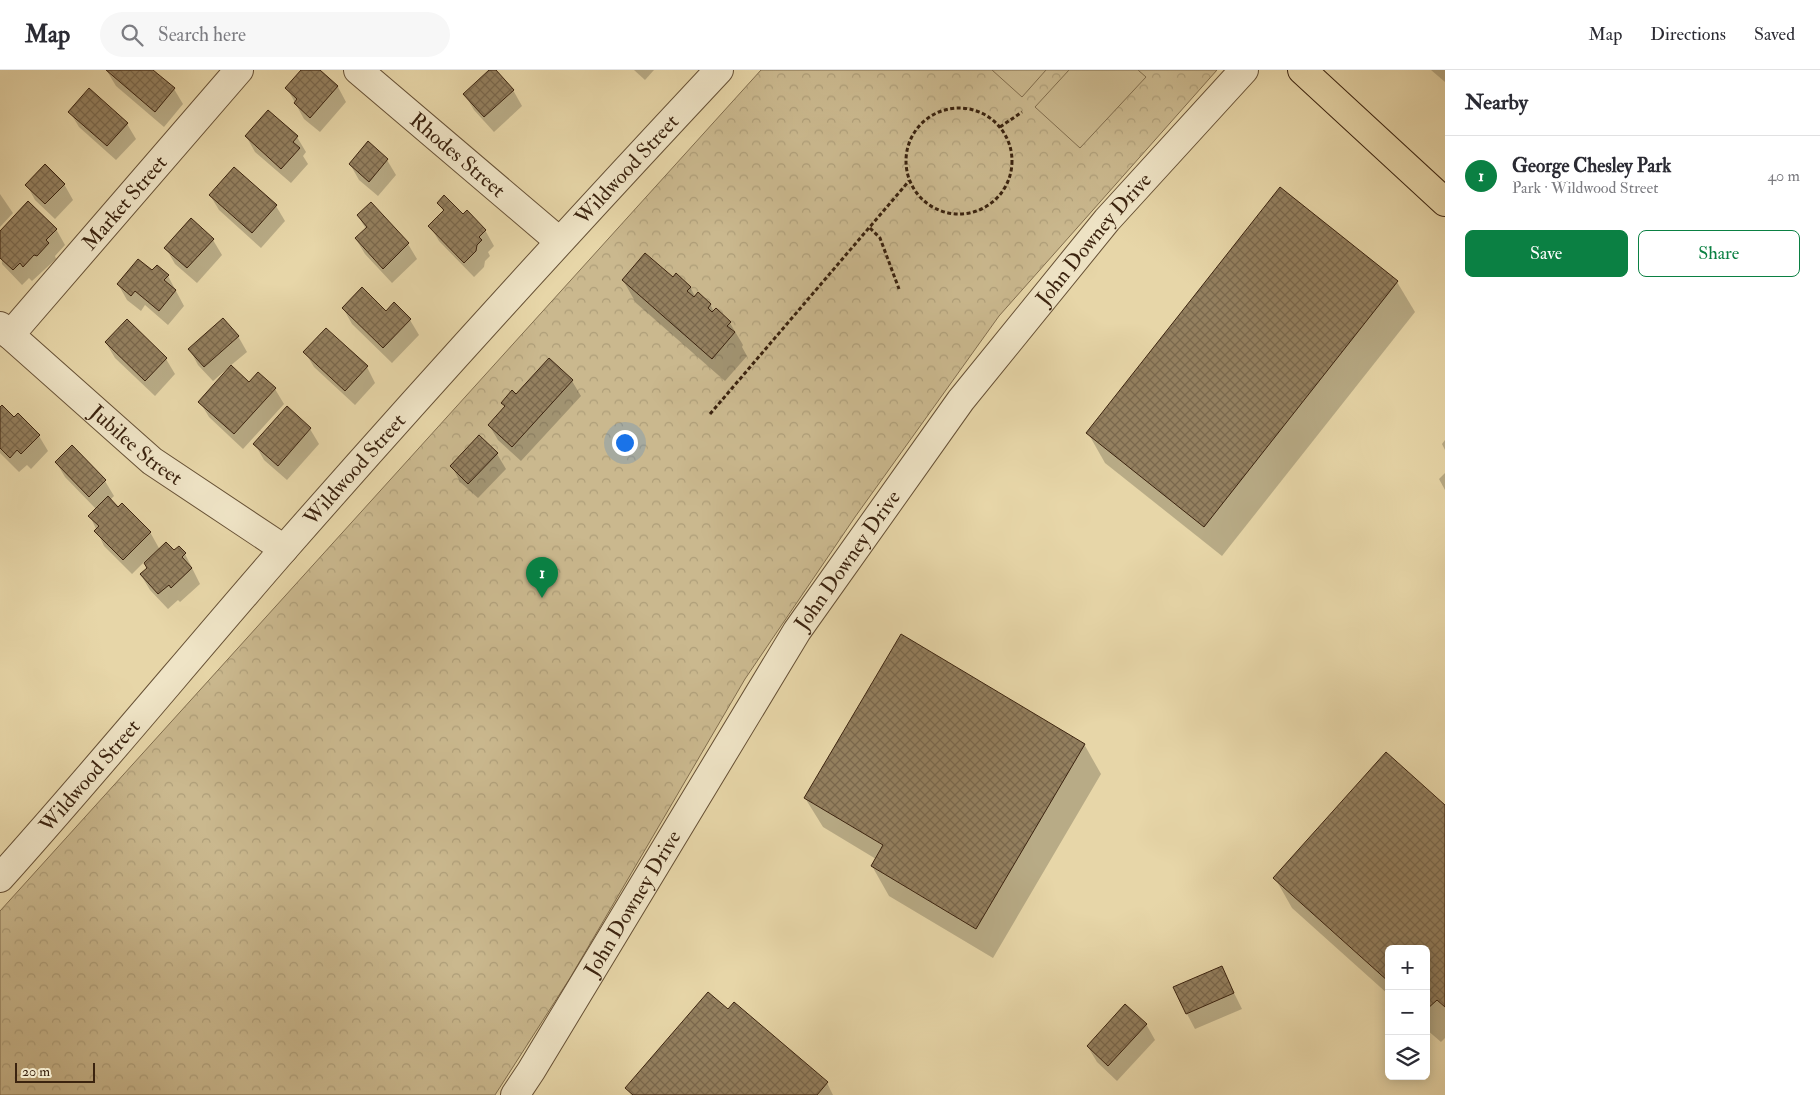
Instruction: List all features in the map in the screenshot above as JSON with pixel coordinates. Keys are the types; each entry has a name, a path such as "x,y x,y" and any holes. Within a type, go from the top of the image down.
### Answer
{"main road":[{"path":"1302,70 1445,202"}],"street":[{"name":"Market Street","path":"5,331 239,70"},
{"name":"Rhodes Street","path":"358,70 559,241"},
{"name":"Wildwood Street","path":"0,878 78,790 284,549 559,241 719,70"},
{"name":"John Downey Drive","path":"514,1095 532,1071 796,632 955,408 1107,220 1244,70"},
{"name":"Jubilee Street","path":"5,331 152,460 284,549"}],"path":[{"path":"961,107 975,110 989,117 1000,127 1010,148 1012,170 1007,184 998,197 986,207 972,213 942,212 928,205 917,194 909,181 906,151 911,137 920,124 932,115 946,109 961,107"},
{"path":"1000,127 1022,112"},
{"path":"710,414 909,181"},
{"path":"870,228 880,238 899,289"}],"green space":[{"path":"761,70 1217,70 999,316 855,517 745,679 570,978 495,1095 0,1095 0,911"},
{"path":"992,70 1046,70 1022,97"},
{"path":"1069,70 1138,70 1146,77 1080,148 1035,107"}],"building":[{"path":"106,70 153,70 175,88 155,112"},
{"path":"301,70 320,70 338,86 310,118 294,103 297,99 285,88"},
{"path":"489,70 496,70 514,90 484,117 463,94"},
{"path":"89,88 128,123 107,146 68,112"},
{"path":"268,110 298,136 293,142 300,148 281,169 245,136"},
{"path":"368,141 388,159 369,182 349,164"},
{"path":"45,164 65,184 45,204 25,185"},
{"path":"234,167 277,205 252,233 209,195"},
{"path":"1280,187 1398,281 1204,527 1086,433"},
{"path":"444,195 463,214 467,210 486,230 479,237 482,240 477,245 476,251 464,263 428,226 444,210 437,203"},
{"path":"28,201 57,229 46,240 49,243 37,256 34,255 23,267 20,263 13,270 0,258 0,231"},
{"path":"371,202 409,243 383,269 355,238 367,227 357,215"},
{"path":"191,218 214,239 187,268 164,248"},
{"path":"645,253 673,277 676,273 691,287 687,291 694,297 698,292 711,304 708,308 712,312 716,308 731,322 727,326 735,332 712,359 622,280"},
{"path":"138,259 152,270 157,265 169,275 164,280 176,290 159,311 135,291 131,296 117,284"},
{"path":"362,287 386,311 394,302 411,319 383,348 342,308"},
{"path":"223,318 239,336 204,367 188,349"},
{"path":"127,319 167,358 145,381 105,342"},
{"path":"326,328 368,366 345,391 303,352"},
{"path":"549,358 573,380 512,447 488,425 505,406 501,403 512,390 516,394"},
{"path":"231,365 249,382 258,372 276,388 234,434 198,402"},
{"path":"2,405 14,417 18,413 40,435 21,454 17,450 10,458 0,448 0,407"},
{"path":"287,406 311,428 278,466 253,444"},
{"path":"479,435 498,453 468,484 450,466"},
{"path":"72,445 106,480 89,497 55,462"},
{"path":"108,496 118,507 122,503 151,532 123,560 94,531 99,526 88,516"},
{"path":"166,542 174,550 179,546 186,553 182,557 192,568 171,588 169,585 158,594 140,574 147,568 144,563"},
{"path":"901,634 1085,744 976,929 871,866 883,845 804,798"},
{"path":"1386,752 1445,805 1445,1007 1437,1000 1430,1006 1430,945 1385,945 1385,978 1273,878"},
{"path":"1222,966 1234,993 1186,1014 1173,987"},
{"path":"708,992 728,1009 734,1002 828,1082 817,1095 633,1095 625,1088"},
{"path":"1125,1004 1147,1024 1108,1066 1087,1046"}],"place":[{"name":"George Chesley Park","path":"542,598"}]}
